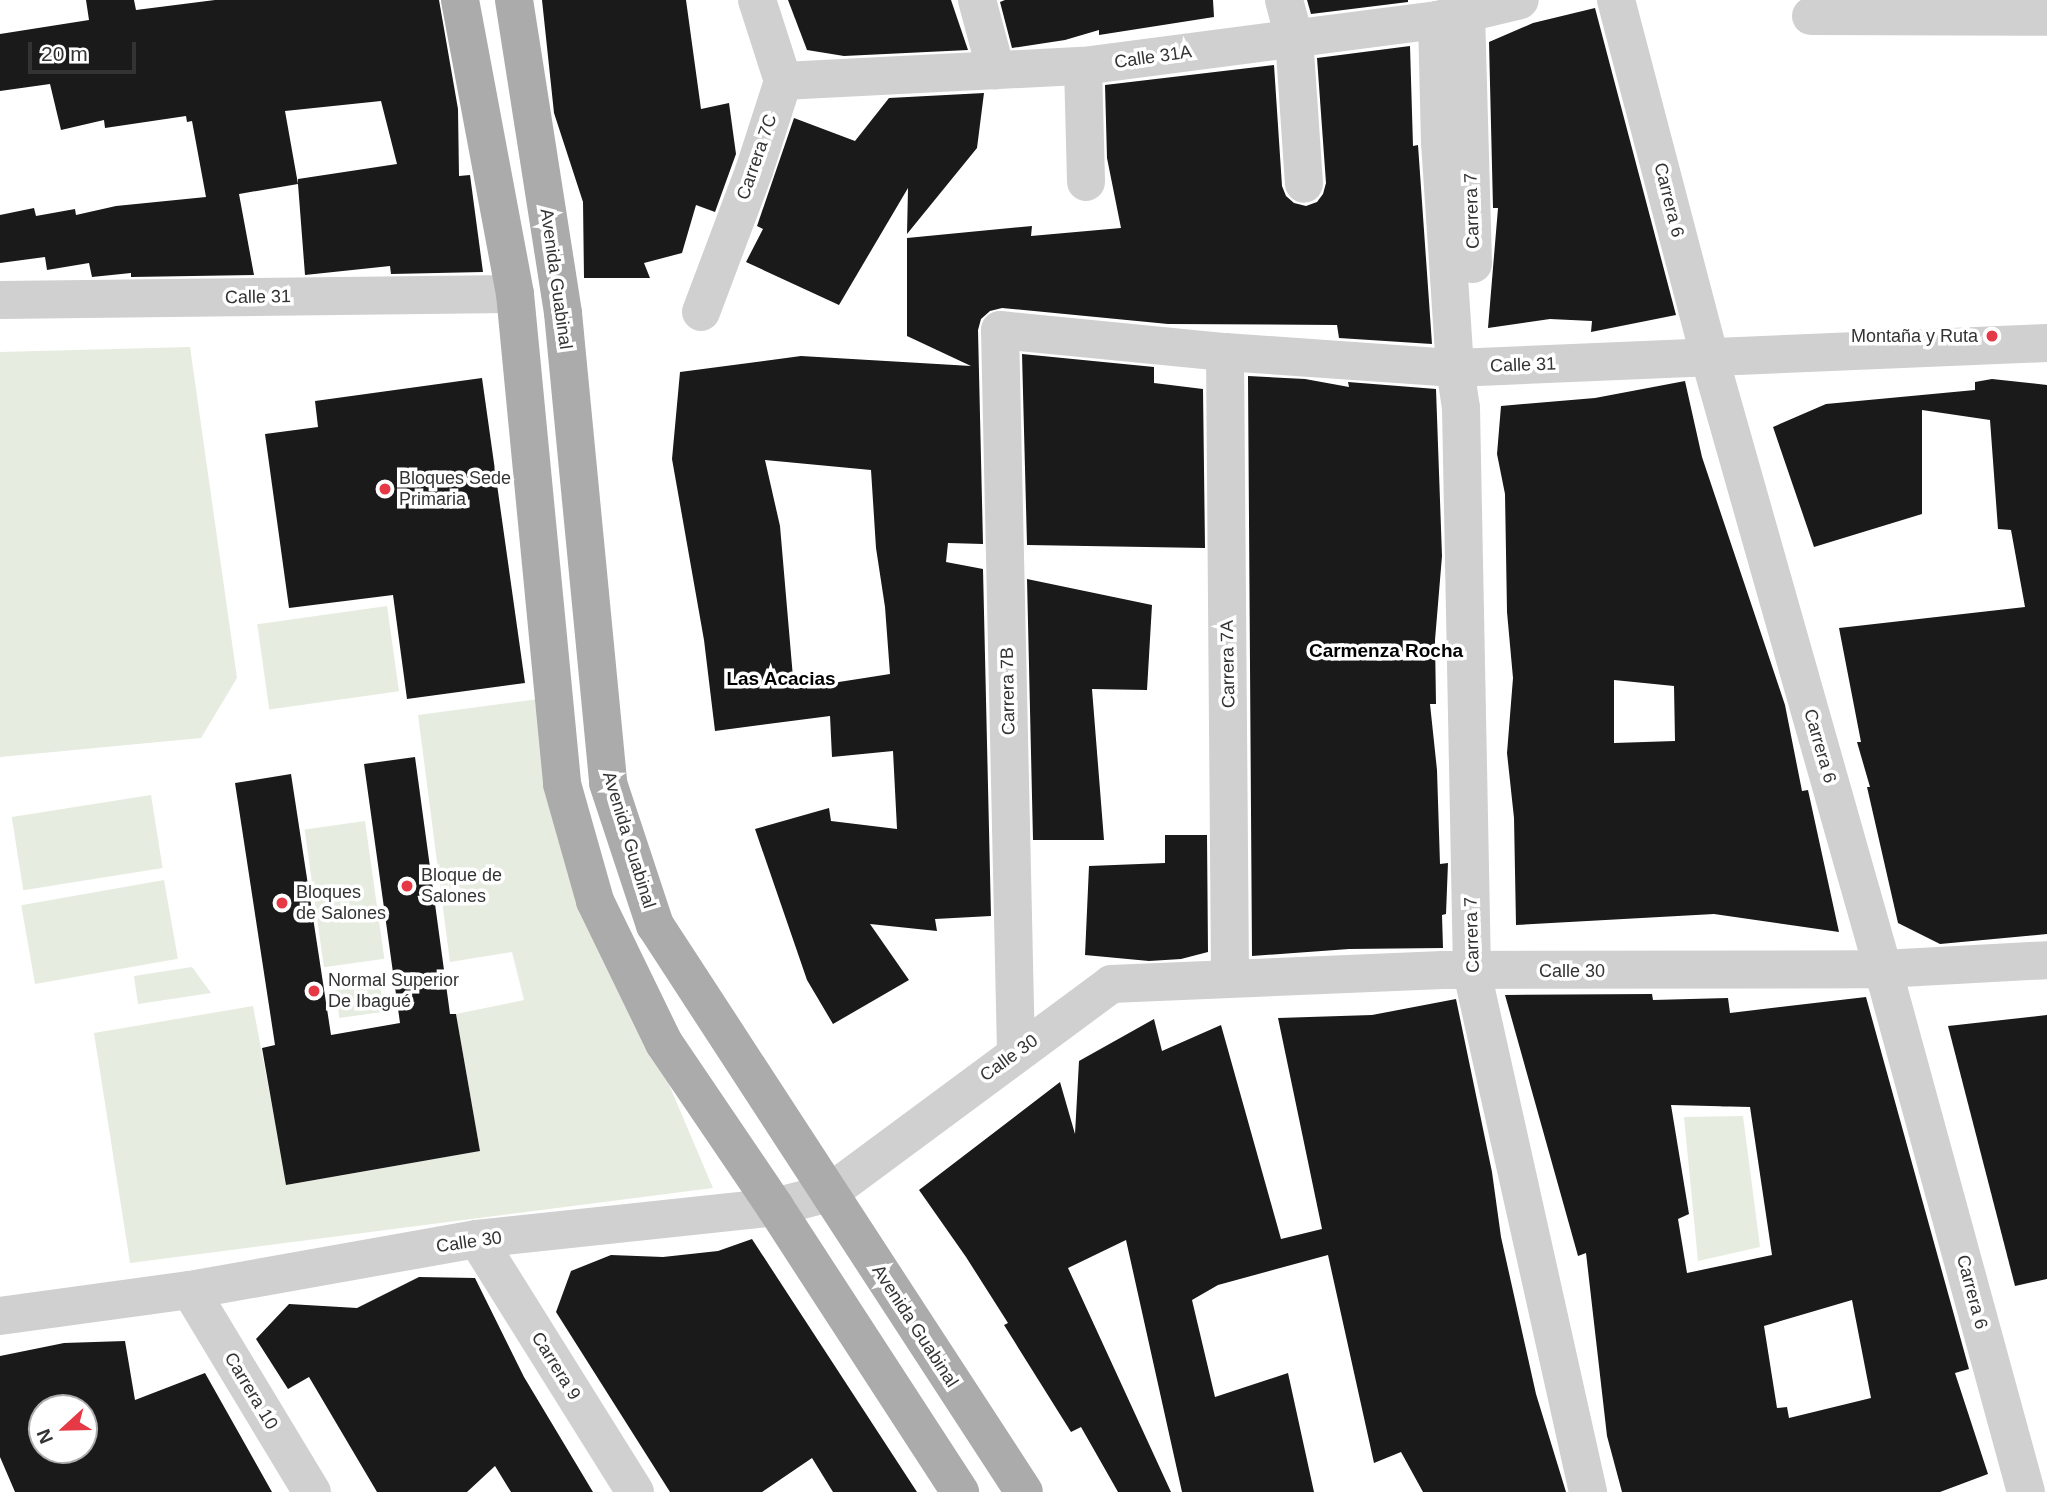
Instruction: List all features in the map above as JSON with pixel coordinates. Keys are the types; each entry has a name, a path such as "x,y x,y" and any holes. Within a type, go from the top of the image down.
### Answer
{"main road":[{"path":"460,0 515,294 562,785 595,901 664,1044 775,1208 960,1492"},
{"name":"Avenida Guabinal","path":"514,0 563,313 608,783 655,925 1024,1492"}],"street":[{"path":"757,0 783,81"},
{"path":"977,0 996,71"},
{"path":"1284,0 1294,37 1304,184"},
{"name":"Calle 31A","path":"783,81 1083,66 1451,16 1520,0"},
{"name":"Carrera 6","path":"1616,0 1710,359 1883,969 2026,1492"},
{"path":"1811,16 1889,8 2047,17"},
{"name":"Carrera 7","path":"1451,16 1464,367 1461,408 1472,972 1588,1492"},
{"path":"1083,66 1086,182"},
{"name":"Carrera 7C","path":"701,312 754,171 783,81"},
{"name":"Calle 31","path":"0,300 515,294"},
{"name":"Calle 31","path":"1000,330 1225,352 1464,367 1710,359 2047,343"},
{"name":"Carrera 7B","path":"1000,330 1016,1052"},
{"name":"Carrera 7A","path":"1225,352 1230,977"},
{"name":"Calle 30","path":"0,1316 190,1290 477,1239 775,1208 829,1192 1111,984 1443,970 1883,969 2047,960"},
{"name":"Carrera 9","path":"477,1239 635,1492"},
{"name":"Carrera 10","path":"190,1290 312,1492"}],"shaded area":[{"path":"190,347 237,678 201,738 0,757 0,352"},
{"path":"387,606 399,691 269,709 257,624"},
{"path":"539,699 545,793 713,1188 130,1263 94,1033 253,1006 287,1185 480,1151 456,1014 524,1000 512,952 450,962 418,715"},
{"path":"151,795 163,868 23,890 12,817"},
{"path":"365,821 384,959 324,967 305,829"},
{"path":"164,880 178,959 35,984 21,905"},
{"path":"192,967 211,993 138,1004 134,976"},
{"path":"380,984 384,1012 339,1018 335,990"},
{"path":"1743,1116 1760,1247 1698,1261 1684,1117"}],"building":[{"path":"86,0 134,0 136,10 215,0 439,0 458,109 459,176 470,175 483,272 391,274 390,266 305,275 298,184 239,194 254,275 131,277 131,273 92,277 89,263 47,270 45,257 0,263 0,215 34,208 36,216 75,209 76,215 116,206 206,197 192,121 187,122 186,116 105,128 104,120 61,130 50,84 0,91 0,34 89,20","holes":["381,101 397,164 298,179 298,184 285,111"]},
{"path":"542,0 686,0 701,109 729,103 736,154 715,212 696,205 682,253 644,263 650,278 584,278 583,202 554,113"},
{"path":"788,0 951,0 968,50 844,56 807,50"},
{"path":"1213,0 1214,17 1099,35 1099,30 1065,40 1012,48 1000,2"},
{"path":"1307,0 1408,0 1408,2 1311,14"},
{"path":"1595,8 1676,315 1591,332 1592,321 1550,319 1488,328 1498,208 1493,208 1489,42 1533,23"},
{"path":"1410,46 1413,146 1418,145 1432,344 1339,338 1337,325 1168,324 1002,308 990,311 981,319 978,330 983,544 948,543 946,562 983,569 991,916 935,919 937,931 870,924 909,980 833,1024 807,980 755,829 829,808 831,821 897,829 893,751 832,757 830,716 715,731 704,640 672,459 680,372 801,356 971,366 907,336 907,238 1032,226 1031,236 1121,228 1107,158 1105,85 1274,65 1282,186 1286,196 1294,203 1306,206 1317,202 1326,183 1317,58","holes":["765,460 871,470 876,548 885,607 890,674 794,689 780,526"]},
{"path":"984,93 977,148 907,234 908,188 839,305 746,262 763,229 757,226 794,118 855,141 889,98"},
{"path":"1022,354 1154,367 1154,383 1203,389 1205,548 1027,545"},
{"path":"1248,376 1305,379 1349,387 1348,382 1436,389 1442,556 1435,640 1436,704 1430,704 1437,770 1440,864 1448,863 1446,914 1442,915 1443,948 1349,949 1252,956"},
{"name":"Bloques Sede Primaria","path":"482,378 525,683 407,699 393,595 289,608 265,434 318,427 315,401"},
{"path":"1992,379 2047,385 2047,934 1940,944 1898,923 1867,787 1870,787 1857,742 1861,742 1839,628 2025,607 2011,530 1998,529 1990,420 1922,410 1922,514 1814,547 1773,427 1826,404 1975,390 1975,382"},
{"path":"1685,381 1702,457 1785,705 1802,791 1808,790 1839,932 1714,914 1516,925 1514,818 1507,753 1513,678 1507,612 1505,494 1497,454 1501,406 1595,398","holes":["1614,680 1674,686 1675,741 1614,743"]},
{"path":"1027,579 1152,605 1147,690 1092,689 1104,840 1033,840"},
{"path":"415,757 450,1014 456,1014 480,1151 286,1185 262,1048 275,1045 235,783 291,774 331,1035 400,1023 364,764"},
{"path":"1165,835 1207,835 1208,952 1181,959 1149,961 1085,955 1089,866 1165,863"},
{"path":"1652,994 1653,1000 1728,998 1730,1013 1866,997 1969,1369 1955,1373 1988,1474 1940,1492 1622,1492 1607,1436 1586,1253 1578,1256 1505,995","holes":["1671,1105 1750,1107 1772,1255 1687,1273 1678,1219 1689,1214","1852,1300 1871,1398 1789,1418 1787,1407 1777,1408 1764,1326"]},
{"path":"1456,999 1492,1172 1501,1237 1536,1394 1566,1492 1423,1492 1401,1452 1374,1463 1328,1255 1218,1285 1192,1300 1215,1397 1288,1373 1314,1492 1182,1492 1126,1240 1068,1268 1171,1492 1118,1492 1081,1427 1071,1432 1004,1325 1008,1323 919,1190 1060,1082 1075,1134 1079,1061 1154,1019 1162,1051 1221,1025 1281,1239 1322,1229 1278,1018 1372,1015"},
{"path":"2047,1015 2047,1279 2015,1286 1948,1026"},
{"path":"752,1239 917,1492 833,1492 812,1458 762,1492 670,1492 556,1312 571,1271 611,1255 663,1257 718,1251"},
{"path":"419,1277 475,1278 524,1377 593,1492 511,1492 495,1466 467,1492 377,1492 309,1377 288,1389 256,1339 289,1304 357,1308"},
{"path":"125,1341 135,1400 205,1373 272,1492 15,1492 0,1457 0,1356 64,1343"}],"place":[{"name":"Montaña y Ruta","path":"1992,336"},
{"name":"Bloques Sede Primaria","path":"385,489"},
{"name":"Bloque de Salones","path":"407,886"},
{"name":"Bloques de Salones","path":"282,903"},
{"name":"Normal Superior De Ibagué","path":"314,991"}],"district":[{"name":"Carmenza Rocha","path":"1386,651"},
{"name":"Las Acacias","path":"781,679"}]}
